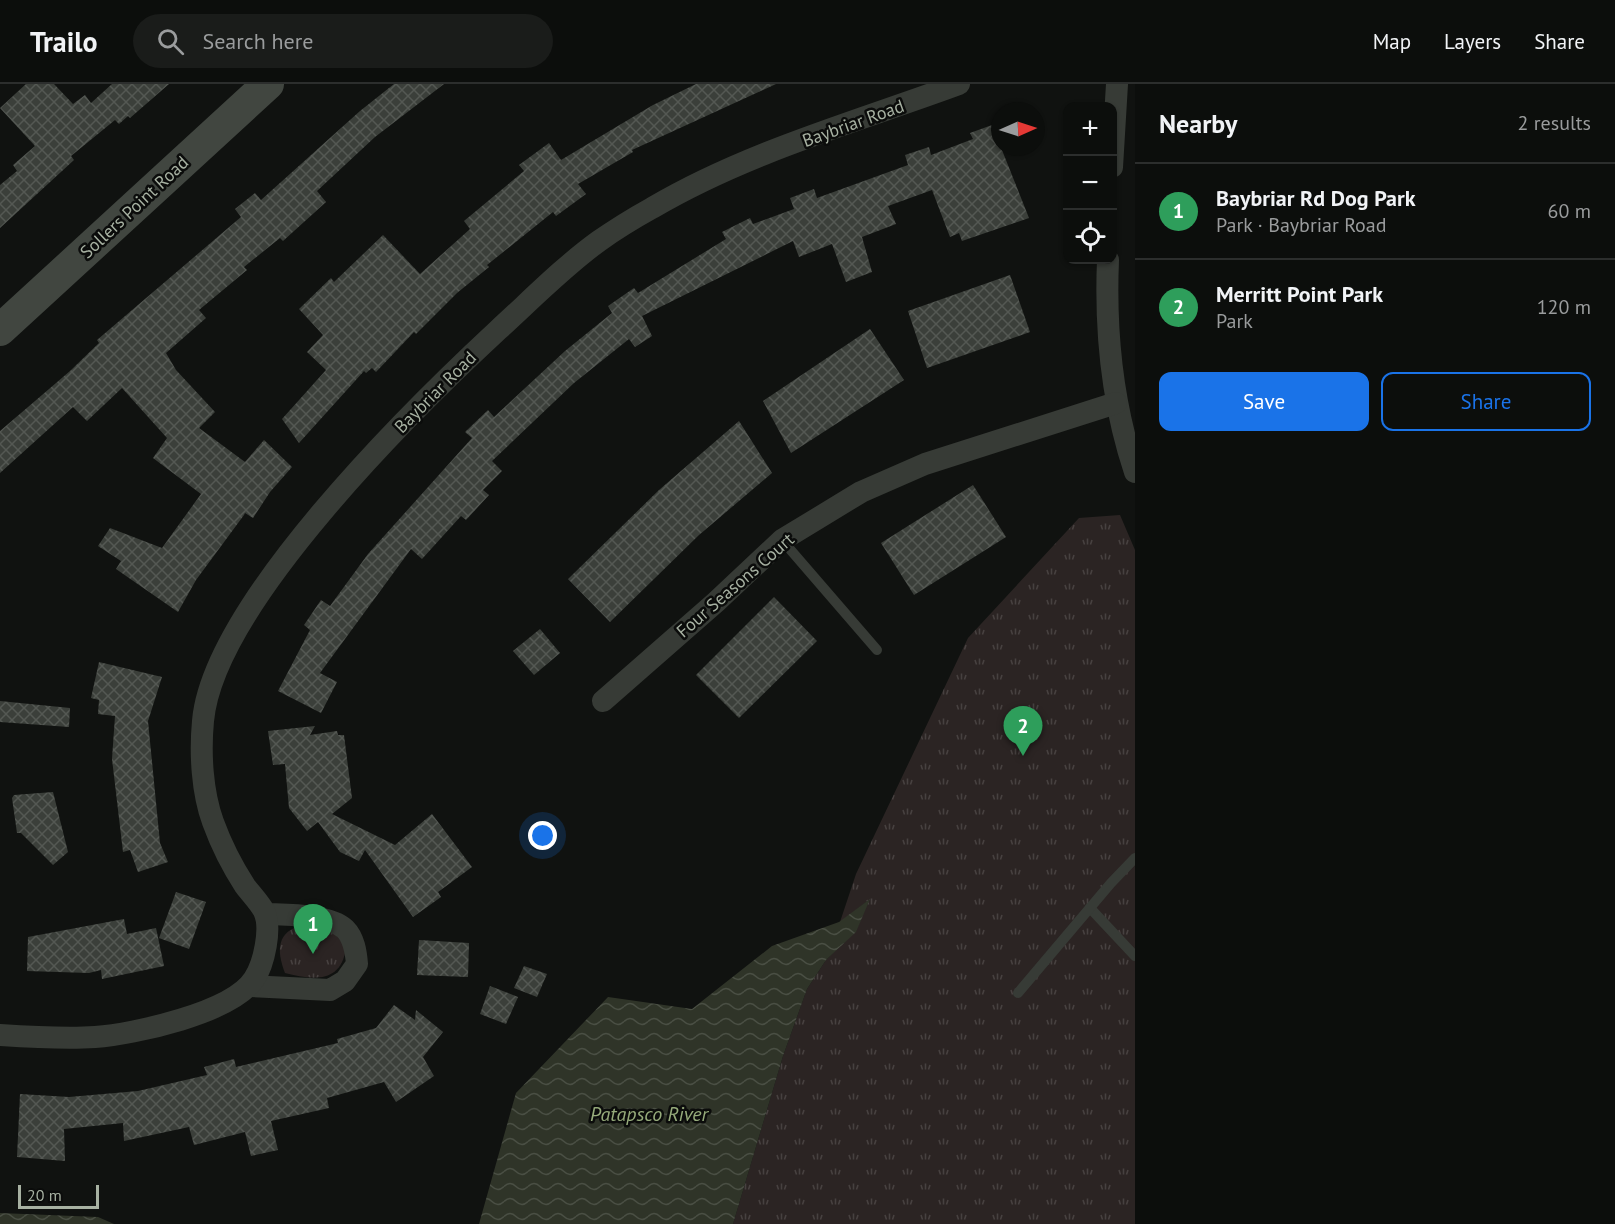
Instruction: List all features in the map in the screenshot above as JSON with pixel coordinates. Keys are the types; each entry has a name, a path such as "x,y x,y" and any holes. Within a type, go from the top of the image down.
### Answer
{"main road":[{"name":"Sollers Point Road","path":"0,330 268,84"}],"street":[{"name":"Baybriar Road","path":"266,914 229,859 211,819 201,747 204,710 217,669 254,602 341,491 403,422 548,283 597,242 717,172 959,84"},
{"path":"1114,156 1117,84"},
{"path":"1108,264 1108,345 1135,472"},
{"name":"Four Seasons Court","path":"603,700 716,602 782,540 861,492 926,464 1124,416"},
{"path":"0,1035 95,1037 146,1027 219,1005 243,993 258,974 264,954 266,914 314,917 344,928 355,946 357,964 345,981 330,990 250,986"}],"lane":[{"path":"782,540 877,650"},
{"path":"1018,993 1135,858"},
{"path":"1090,908 1135,956"}],"green space":[{"path":"1120,515 1135,550 1135,1224 733,1224 783,1056 807,989 826,960 856,931 869,900 840,922 856,874 968,638 1079,518"},
{"path":"303,925 334,932 346,948 343,960 332,974 315,978 285,973 280,957 281,943 288,932"}],"water":[{"name":"Patapsco River","path":"870,899 856,932 826,960 807,989 783,1056 733,1224 479,1224 516,1093 608,997 692,1009 772,946 839,922"},
{"path":"0,1213 98,1217 114,1224 0,1224"}],"building":[{"path":"26,84 54,84 73,104 85,95 91,103 112,84 169,84 130,118 128,116 119,124 115,120 71,156 74,160 0,228 0,185 17,171 13,165 35,146 0,108"},
{"path":"394,84 444,84 375,137 317,191 326,202 283,241 280,238 244,267 247,270 199,310 206,318 166,353 176,370 215,412 199,428 245,462 264,440 292,467 270,492 253,518 245,513 196,580 178,612 116,569 121,561 98,546 110,528 162,548 201,494 153,458 167,438 122,388 87,421 73,407 0,473 0,431 70,371 99,343 97,340 241,217 235,209 255,193 261,200 360,111"},
{"path":"696,84 776,84 632,150 633,152 578,184 586,194 556,216 553,212 487,265 489,267 457,293 416,334 414,332 376,372 372,368 366,373 364,371 299,443 282,419 326,370 307,352 323,335 299,309 331,278 334,282 383,235 420,274 470,229 464,221 524,171 519,165 549,143 561,160 653,105"},
{"path":"991,125 991,156 1004,156 1029,218 962,241 959,233 950,237 932,190 888,206 896,224 862,237 872,272 846,282 832,244 799,257 793,241 642,316 652,336 635,347 629,339 574,383 492,461 502,471 483,490 489,495 466,520 461,516 422,559 411,549 320,673 337,682 321,713 278,691 310,630 304,625 321,600 330,606 368,554 472,438 465,432 488,410 494,417 565,351 612,313 608,306 634,288 638,293 726,239 722,232 750,218 753,224 794,209 790,198 814,189 817,198 908,165 905,155 929,147 931,155 973,139 970,133"},
{"path":"1010,275 1030,332 927,368 908,311"},
{"path":"870,329 904,380 791,453 763,401"},
{"path":"739,421 772,473 699,535 610,622 568,579 659,490"},
{"path":"973,485 1006,537 914,595 881,543"},
{"path":"774,597 817,641 739,718 696,675"},
{"path":"540,629 560,653 534,675 513,651"},
{"path":"99,662 162,677 148,721 160,843 168,862 138,872 130,850 123,852 112,759 115,716 98,714 99,700 91,698"},
{"path":"0,701 70,708 69,727 0,722"},
{"path":"315,726 310,735 337,731 338,735 344,735 352,798 332,814 395,845 432,814 472,867 438,892 441,897 413,917 365,850 359,861 340,852 318,822 307,831 289,808 285,764 273,765 268,731"},
{"path":"53,792 68,852 53,865 21,833 17,833 12,798 14,795"},
{"path":"176,892 206,902 189,949 159,938"},
{"path":"124,919 127,934 156,928 164,966 102,979 101,970 89,973 27,971 28,937"},
{"path":"419,940 469,943 468,977 417,975"},
{"path":"524,966 547,974 537,997 514,988"},
{"path":"490,986 518,997 506,1024 480,1014"},
{"path":"394,1005 415,1020 416,1010 443,1032 423,1057 434,1076 396,1102 384,1082 327,1098 329,1108 271,1121 278,1150 251,1156 245,1132 194,1145 189,1127 124,1141 123,1123 64,1129 65,1161 17,1157 20,1094 69,1097 138,1091 207,1075 204,1067 234,1059 236,1067 338,1043 337,1039 376,1028"}],"place":[{"name":"Merritt Point Park","path":"1023,756"},
{"name":"Baybriar Rd Dog Park","path":"313,954"}]}
